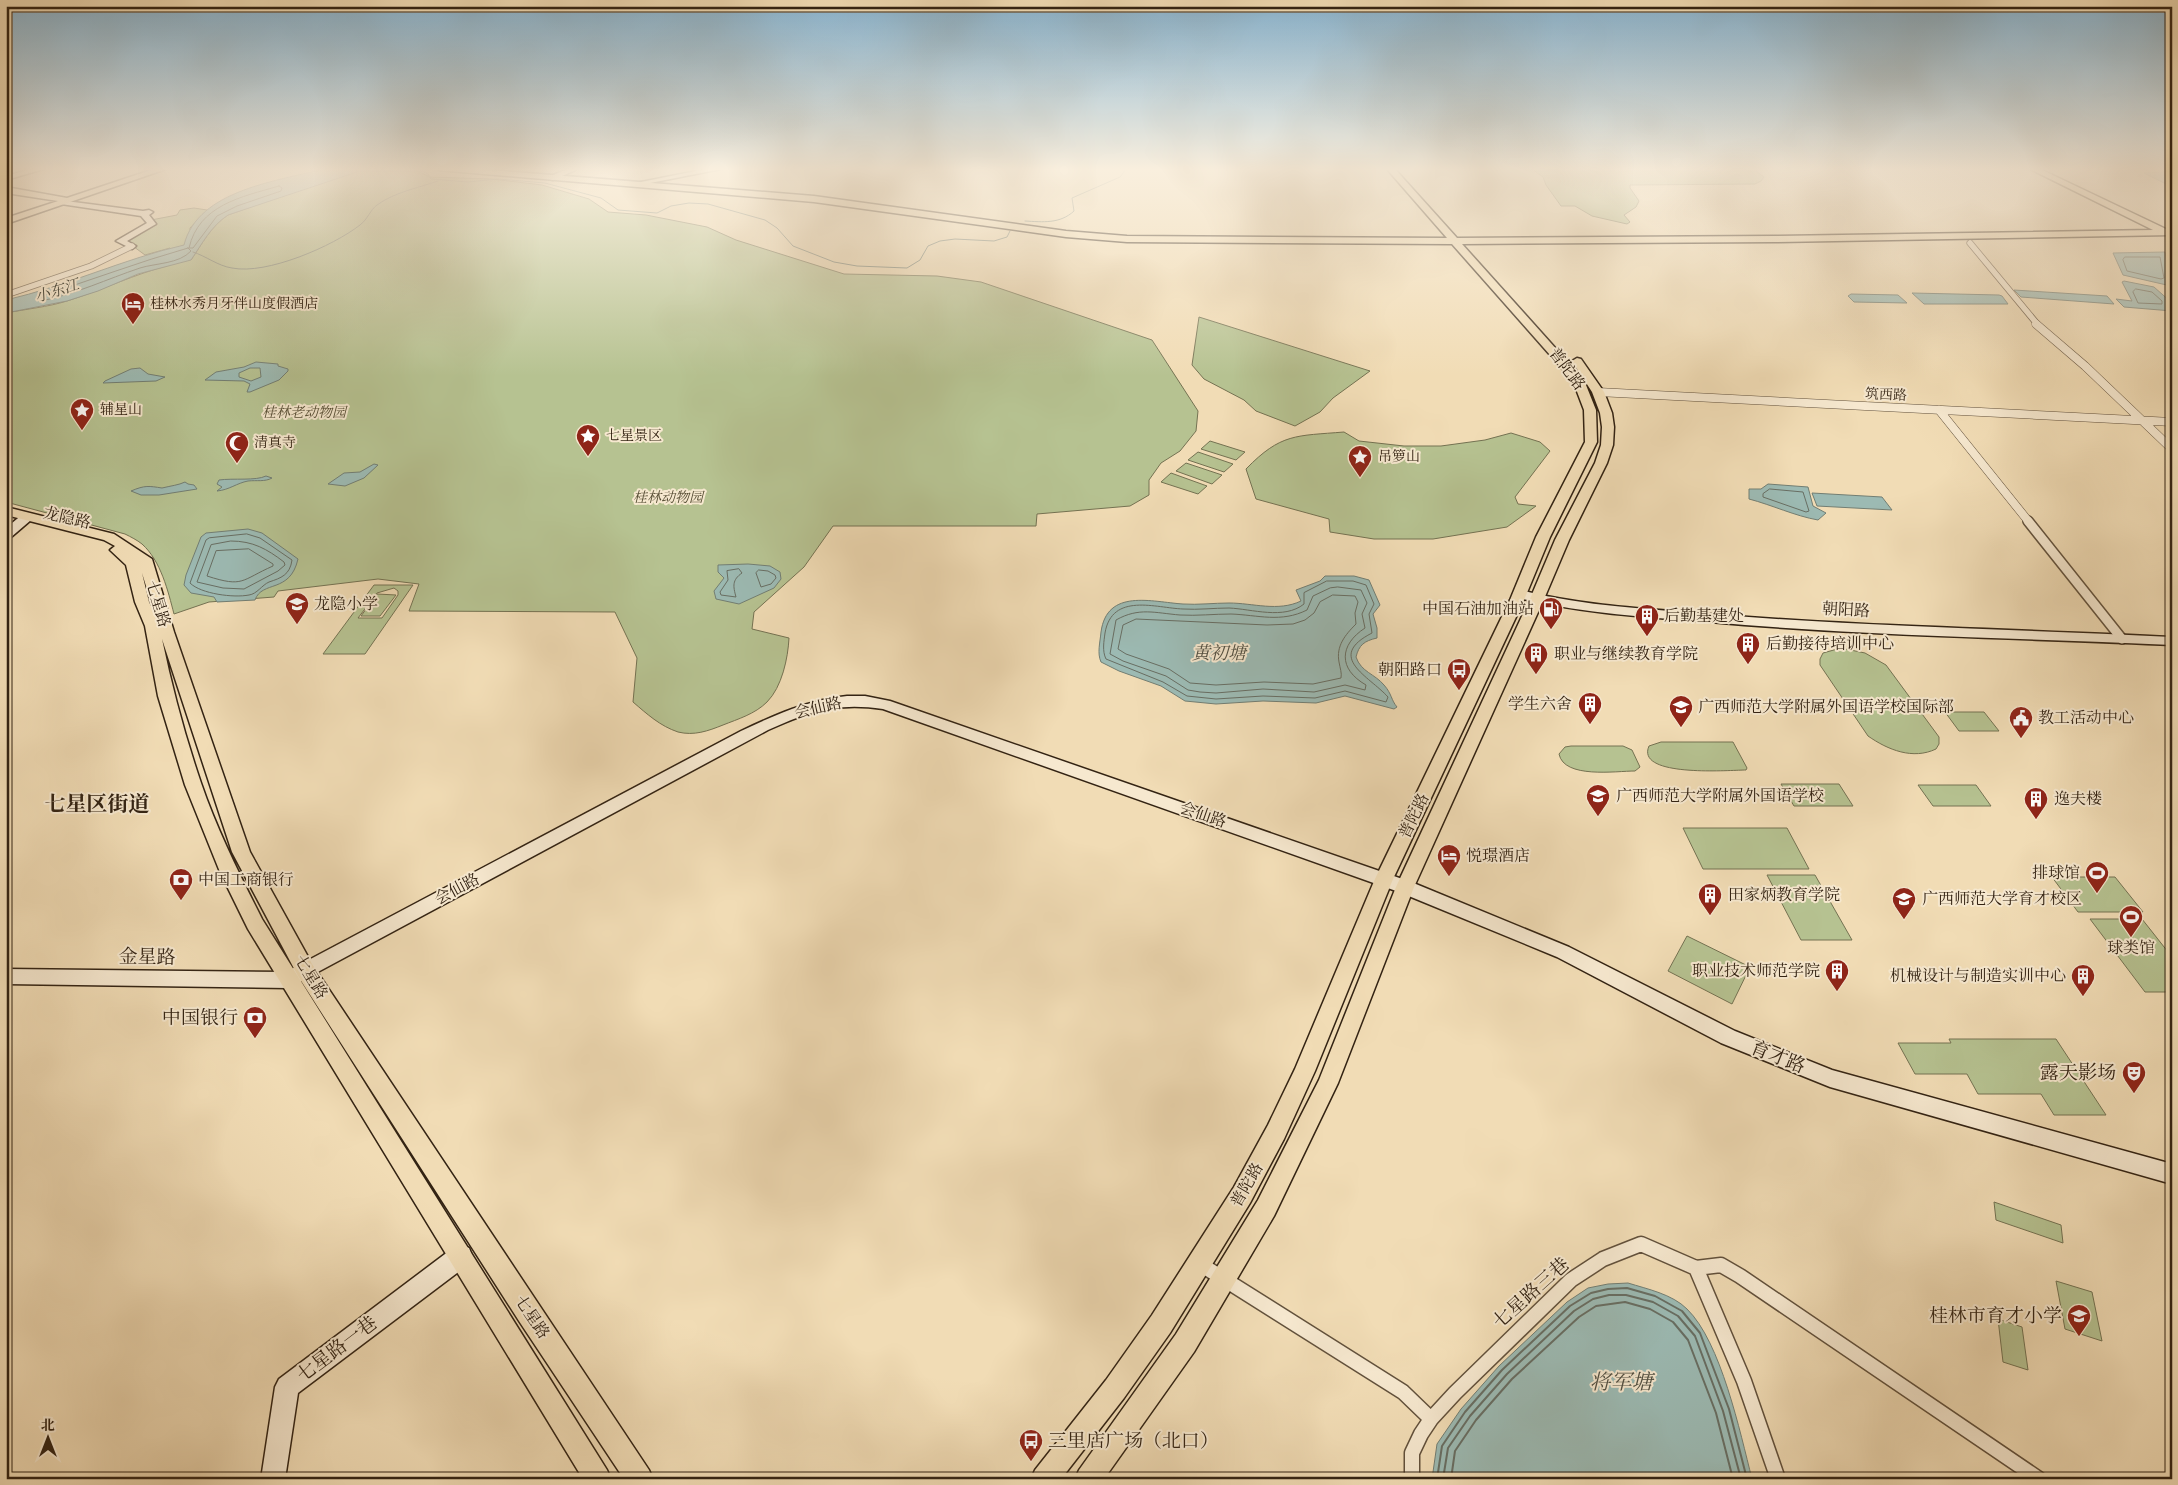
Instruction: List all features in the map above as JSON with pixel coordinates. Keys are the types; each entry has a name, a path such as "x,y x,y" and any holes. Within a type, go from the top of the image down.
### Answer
{"main road":[{"path":"1109,237 1226,240 1857,237"},
{"name":"普陀路","path":"1044,1479 1115,1389 1161,1324 1242,1194 1276,1132 1305,1071 1384,879 1529,597 1562,540 1601,463 1607,445 1608,427 1598,392 1579,364 1458,239"},
{"name":"普陀路","path":"1088,1479 1185,1344 1224,1280 1266,1208 1328,1083 1405,887 1529,597 1543,537 1591,442 1592,411 1582,387 1566,365 1458,239"},
{"name":"龙隐路","path":"14,518 85,539 119,552"},
{"name":"七星路","path":"14,518 109,537 145,559 167,632 241,852 305,970 528,1312 640,1479"},
{"name":"七星路","path":"119,552 133,563 142,602 152,626 166,696 193,785 229,872 255,924 598,1479"}],"street":[{"path":"127,237 120,241 132,246"},
{"path":"1970,243 2031,319 2085,366 2172,449"},
{"path":"6,295 91,266 132,246"},
{"name":"筑西路","path":"1598,392 2172,422"},
{"path":"1939,410 2122,639"},
{"path":"6,535 14,518"},
{"name":"朝阳路","path":"1529,597 1634,611 1772,624 2172,642"},
{"name":"会仙路","path":"288,980 746,734 798,710 847,701 885,704 1405,887"},
{"name":"育才路","path":"1405,887 1563,952 1728,1037 1779,1059 1830,1078 2172,1174"},
{"name":"金星路","path":"6,976 288,980"},
{"name":"七星路三巷","path":"1412,1479 1412,1453 1431,1419 1455,1393 1571,1280 1603,1259 1641,1244 1696,1268"},
{"name":"七星路一巷","path":"272,1479 287,1387 461,1256"},
{"path":"1200,1264 1403,1392 1431,1419"},
{"path":"1778,1479 1744,1381 1696,1268 1720,1265 1740,1276 2039,1479"}],"green space":[{"name":"七星景区","path":"133,237 190,237 191,260 207,237 730,237 844,274 937,276 981,282 1152,340 1198,411 1196,431 1180,451 1161,463 1149,480 1149,495 1130,506 1037,514 1036,526 833,526 804,567 754,612 752,629 789,638 783,672 772,696 757,710 746,716 701,732 678,732 654,719 633,702 637,658 615,612 409,611 419,584 378,579 278,591 274,597 209,602 174,614 159,568 149,551 138,541 125,534 6,502 6,313 67,301 170,265 170,248 145,255 126,241"},
{"path":"1199,317 1370,371 1333,398 1320,412 1295,426 1256,411 1244,400 1204,379 1192,365"},
{"path":"1344,432 1359,441 1404,446 1441,446 1485,440 1511,433 1540,442 1550,451 1515,497 1518,504 1536,506 1507,527 1433,539 1374,539 1330,532 1329,519 1256,499 1246,469 1258,457 1290,438"},
{"path":"1210,441 1245,452 1236,460 1201,449"},
{"path":"1198,452 1233,464 1224,472 1188,460"},
{"path":"1186,463 1222,475 1212,484 1176,471"},
{"path":"1171,473 1207,486 1198,494 1161,482"},
{"path":"374,585 413,585 365,654 323,654","holes":["394,588 398,591 398,595 382,618 358,618 377,593"]},
{"path":"377,594 396,595 380,616 361,616"},
{"path":"1841,648 1865,653 1886,665 1939,737 1939,744 1936,749 1918,754 1901,752 1868,736 1820,665 1823,653"},
{"path":"1945,712 1984,712 1999,731 1959,731"},
{"path":"1661,742 1733,742 1747,768 1746,770 1705,771 1670,768 1656,763 1649,756 1649,746"},
{"path":"1623,746 1632,750 1640,767 1635,771 1592,772 1570,767 1563,762 1559,754 1565,747"},
{"path":"1781,784 1839,784 1853,806 1794,806"},
{"path":"1918,785 1976,785 1991,806 1933,806"},
{"path":"1683,828 1787,828 1809,869 1703,869"},
{"path":"1767,875 1815,875 1852,940 1801,940"},
{"name":"排球馆","path":"2052,877 2115,877 2143,912 2078,912"},
{"name":"球类馆","path":"2090,919 2142,919 2172,957 2172,992 2145,992"},
{"path":"1687,936 1750,967 1732,1004 1668,971"},
{"path":"1949,1039 2056,1039 2106,1115 2054,1115 2041,1094 1978,1094 1967,1074 1915,1074 1898,1043 1951,1043"},
{"path":"1994,1202 2061,1225 2063,1243 1996,1220"},
{"path":"2056,1281 2092,1292 2102,1341 2065,1329"},
{"path":"1998,1319 2022,1327 2028,1370 2003,1362"}],"water":[{"name":"小东江","path":"187,237 207,237 191,260 138,274 98,291 67,301 6,313 6,300 184,245"},
{"path":"2165,252 2171,286 2123,275 2113,253"},
{"path":"2122,282 2154,287 2172,303 2172,311 2124,307 2116,299 2132,301"},
{"path":"2014,290 2107,296 2114,304 2021,297"},
{"path":"1912,293 1999,295 2008,304 1924,304"},
{"path":"1851,294 1898,295 1907,303 1854,302 1848,296"},
{"path":"256,362 278,364 278,366 288,369 288,371 279,380 250,392 247,392 250,384 244,381 205,380 216,372 244,367","holes":["250,368 260,368 261,377 251,381 239,377 239,373"]},
{"path":"140,368 148,374 165,377 156,381 103,383 131,369"},
{"path":"374,464 378,465 364,478 345,486 328,484 344,473 360,472"},
{"path":"266,476 272,478 248,481 217,491 222,487 217,484 219,480 262,478"},
{"path":"185,482 194,485 197,489 159,495 141,495 131,491 147,486 162,488"},
{"path":"1768,484 1808,487 1813,506 1826,513 1818,520 1749,499 1749,489 1761,489"},
{"path":"1812,493 1882,497 1892,510 1817,506"},
{"path":"248,529 262,533 298,559 289,577 283,582 264,590 255,600 217,602 214,597 191,593 184,585 201,537 206,533"},
{"path":"748,564 770,566 780,572 781,579 774,588 739,604 716,599 714,591 724,578 718,572 718,565"},
{"name":"黄初塘","path":"1325,576 1354,576 1369,580 1380,605 1373,614 1377,628 1377,638 1363,644 1356,657 1365,670 1387,688 1397,707 1394,709 1345,696 1316,703 1263,701 1216,704 1185,701 1161,686 1119,671 1101,662 1099,648 1105,618 1112,609 1121,603 1145,600 1189,604 1238,603 1283,606 1301,601 1296,590 1320,581"},
{"name":"将军塘","path":"1628,1283 1674,1299 1687,1309 1699,1324 1710,1343 1728,1389 1752,1479 1432,1479 1437,1444 1461,1409 1499,1366 1567,1302 1588,1288"}],"waterway":[{"path":"193,252 222,265 246,269 281,263 317,250 341,237"},
{"path":"785,237 793,246 834,262 857,266 907,268 920,260 928,246 940,241 955,239 994,241 1006,237"}],"place":[{"name":"桂林水秀月牙伴山度假酒店","path":"133,325"},
{"name":"辅星山","path":"82,431"},
{"name":"七星景区","path":"588,457"},
{"name":"清真寺","path":"237,464"},
{"name":"吊箩山","path":"1360,478"},
{"name":"龙隐小学","path":"297,625"},
{"name":"中国石油加油站","path":"1551,630"},
{"name":"后勤基建处","path":"1647,637"},
{"name":"后勤接待培训中心","path":"1748,665"},
{"name":"职业与继续教育学院","path":"1536,675"},
{"name":"朝阳路口","path":"1459,691"},
{"name":"学生六舍","path":"1590,725"},
{"name":"广西师范大学附属外国语学校国际部","path":"1681,728"},
{"name":"教工活动中心","path":"2021,739"},
{"name":"广西师范大学附属外国语学校","path":"1598,817"},
{"name":"逸夫楼","path":"2036,820"},
{"name":"悦璟酒店","path":"1449,877"},
{"name":"排球馆","path":"2097,894"},
{"name":"中国工商银行","path":"181,901"},
{"name":"田家炳教育学院","path":"1710,916"},
{"name":"广西师范大学育才校区","path":"1904,920"},
{"name":"球类馆","path":"2131,938"},
{"name":"职业技术师范学院","path":"1837,992"},
{"name":"机械设计与制造实训中心","path":"2083,997"},
{"name":"中国银行","path":"255,1039"},
{"name":"露天影场","path":"2134,1094"},
{"name":"桂林市育才小学","path":"2079,1337"},
{"name":"三里店广场（北口）","path":"1031,1462"}],"district":[{"name":"七星区街道","path":"97,805"}],"park label":[{"name":"桂林老动物园","path":"304,413"},
{"name":"桂林动物园","path":"668,498"}]}
